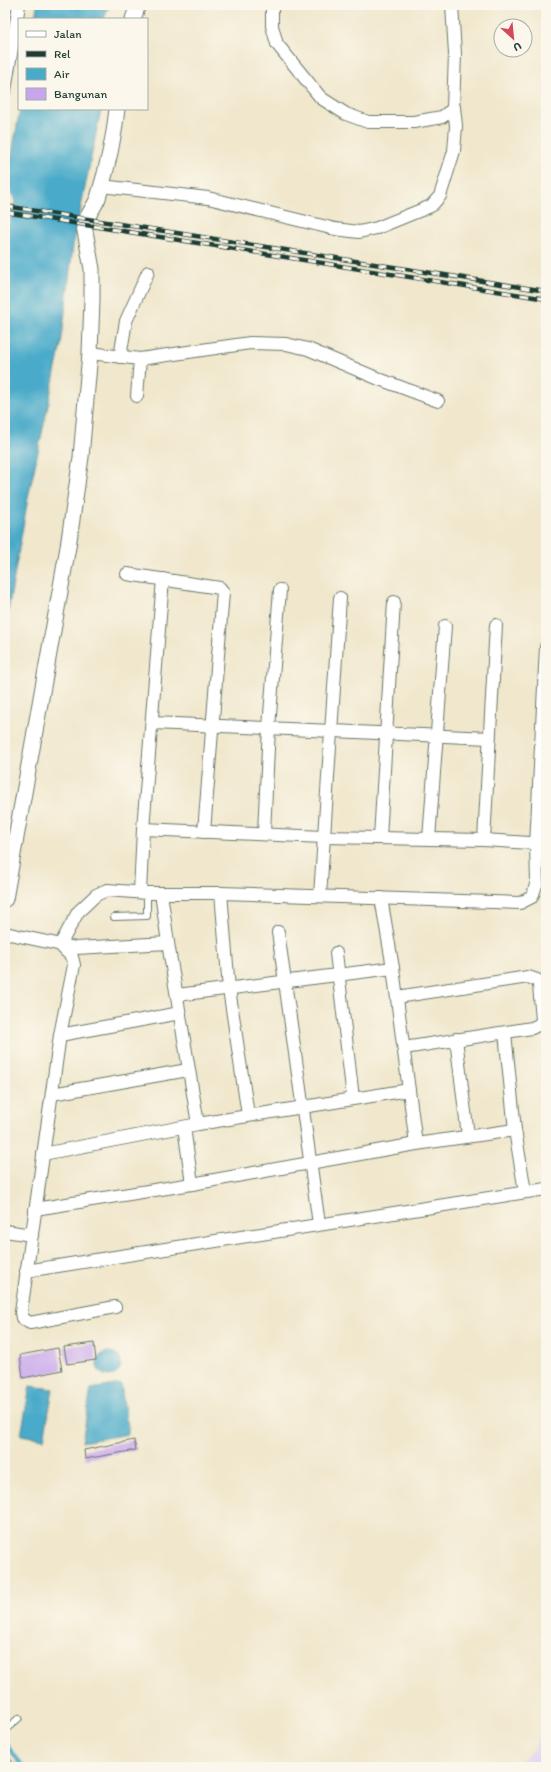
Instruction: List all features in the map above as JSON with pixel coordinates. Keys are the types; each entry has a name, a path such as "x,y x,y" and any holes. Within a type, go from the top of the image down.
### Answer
{"street":[{"path":"5,90 19,5"},
{"path":"133,18 138,5"},
{"path":"272,5 272,26 277,44 321,98 346,114 368,122 414,122 442,117 451,112 454,107"},
{"path":"102,186 208,198 335,229 359,232 377,228 431,206 440,196 454,151 456,126 454,107 455,54 452,5"},
{"path":"5,899 76,494 90,353 92,269 84,226 85,221 96,204 102,186 115,128 117,110"},
{"path":"120,357 126,321 148,272"},
{"path":"90,353 140,359 250,343 286,344 308,349 379,379 438,401"},
{"path":"137,396 140,359"},
{"path":"127,574 220,588 223,592 204,832"},
{"path":"143,893 143,829 163,579"},
{"path":"264,833 269,727 280,590"},
{"path":"320,896 340,598"},
{"path":"380,838 394,602"},
{"path":"484,840 496,625"},
{"path":"428,839 438,735 445,626"},
{"path":"60,945 78,912 96,895 107,890 143,893 221,893 520,903 532,897 535,890 541,845 546,647"},
{"path":"152,723 213,724 330,732 489,738"},
{"path":"143,829 264,833 324,837 484,840 541,845"},
{"path":"161,893 188,1070 198,1124"},
{"path":"221,893 229,989 248,1115"},
{"path":"381,898 393,968 416,1144"},
{"path":"278,932 301,1107 319,1224"},
{"path":"5,933 76,948 168,942"},
{"path":"60,945 72,957 74,966 60,1035 21,1312 25,1321 30,1323 115,1307"},
{"path":"336,953 353,1098"},
{"path":"177,995 393,968"},
{"path":"396,997 534,978 537,980 539,985 542,1020 540,1024 532,1028 404,1048"},
{"path":"60,1035 180,1013"},
{"path":"505,1033 515,1130 525,1192"},
{"path":"456,1039 468,1136"},
{"path":"52,1094 188,1070"},
{"path":"43,1154 248,1115 409,1090"},
{"path":"184,1127 192,1184"},
{"path":"35,1209 310,1164 416,1144 515,1130"},
{"path":"26,1271 546,1189"},
{"path":"5,1231 32,1235"}],"lane":[{"path":"114,917 147,916 143,893"},
{"path":"5,1730 19,1718"}],"shaded area":[{"path":"546,1716 546,1767 511,1767 534,1750"}],"water":[{"path":"37,5 109,5 104,18 35,18"},
{"path":"20,110 101,110 73,246 61,345 28,498 5,628 5,230 10,222 15,201 7,181"},
{"path":"109,1352 117,1356 121,1364 117,1372 109,1376 101,1372 97,1364 101,1356"},
{"path":"121,1384 128,1434 82,1442 91,1389"},
{"path":"30,1386 53,1389 44,1439 21,1435"}],"building":[{"path":"94,1343 96,1360 67,1364 64,1347"},
{"path":"58,1348 62,1370 23,1378 20,1355"},
{"path":"134,1440 136,1450 85,1459 84,1450"}],"waterway":[{"path":"5,1742 23,1767"}],"railway":[{"path":"5,206 546,291"},
{"path":"5,212 546,299"}]}
